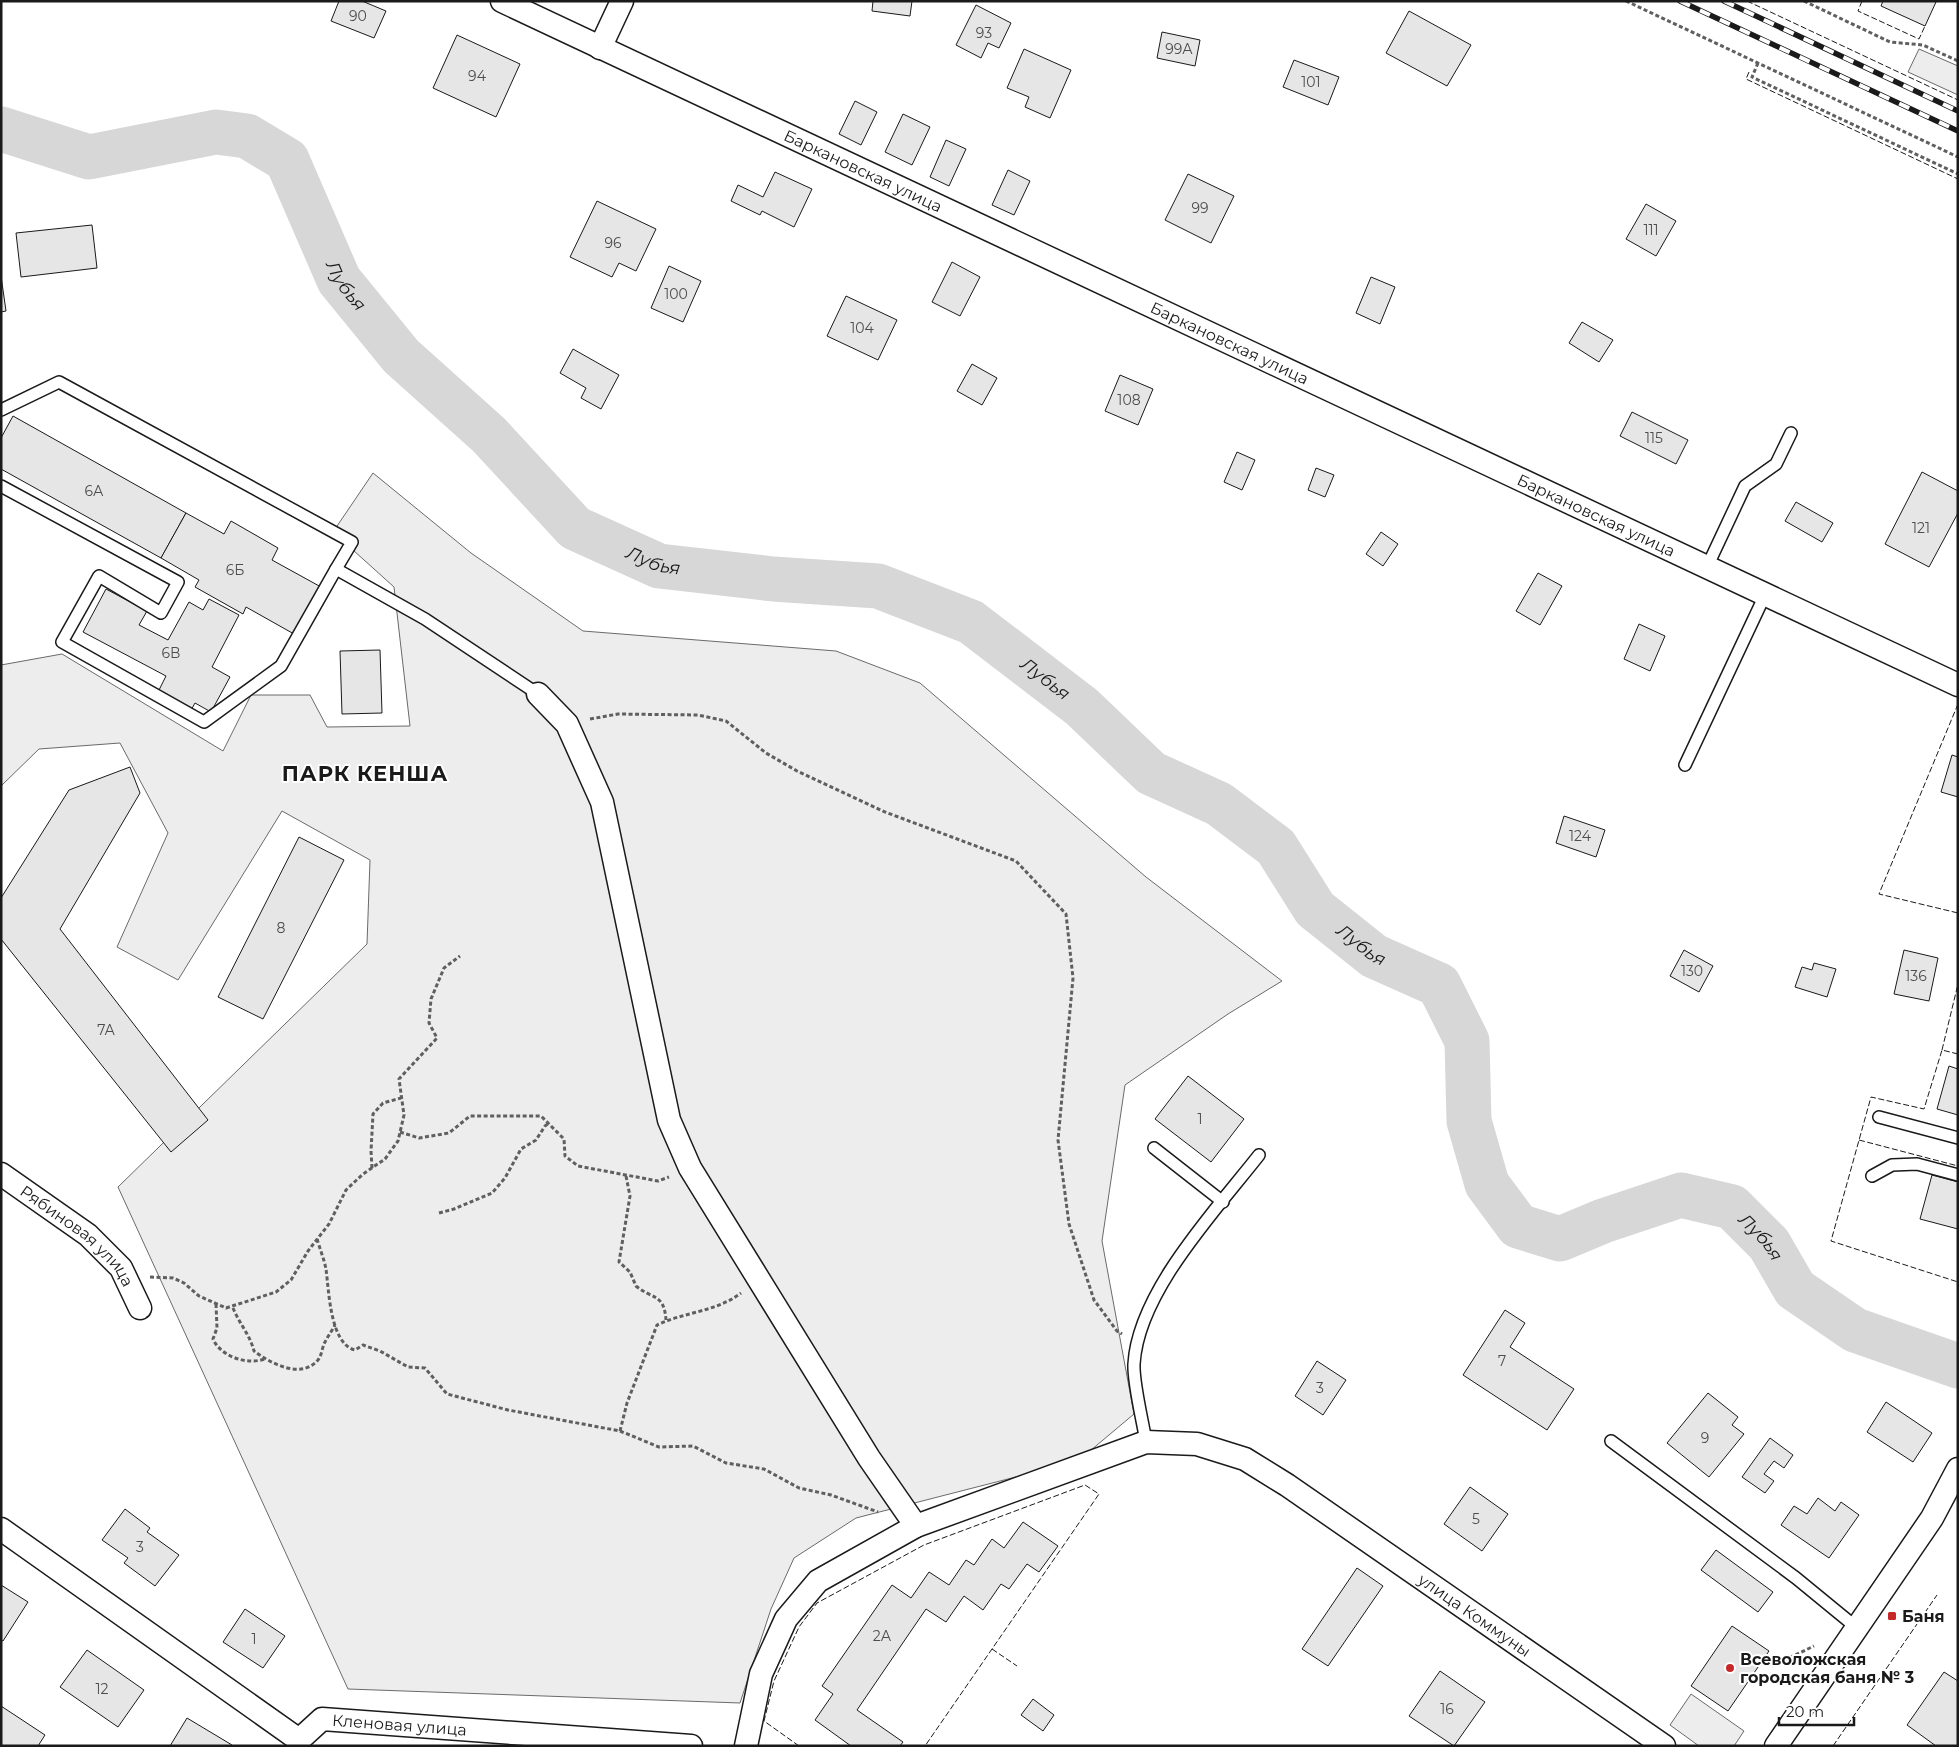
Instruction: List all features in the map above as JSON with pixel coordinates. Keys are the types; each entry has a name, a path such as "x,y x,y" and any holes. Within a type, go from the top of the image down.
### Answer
{"street":[{"name":"Баркановская улица","path":"502,1 1958,685"},
{"path":"600,48 622,1"},
{"path":"538,694 567,724 602,802 669,1120 691,1170 869,1458 916,1526"},
{"name":"Рябиновая улица","path":"1,1174 88,1235 121,1268 140,1308"},
{"path":"746,1746 761,1674 786,1619 818,1581 916,1526 1146,1442"},
{"name":"улица Коммуны","path":"1146,1442 1196,1444 1245,1459 1287,1485 1664,1746"},
{"path":"1776,1746 1932,1518 1958,1469"},
{"name":"Кленовая улица","path":"1,1529 297,1743 322,1720 691,1746"}],"lane":[{"path":"1,410 59,382 352,542 281,666 204,722 62,642 98,576 162,613 178,582 1,486"},
{"path":"1707,567 1745,486 1776,464 1790,433"},
{"path":"336,569 425,619 538,694"},
{"path":"1685,765 1765,595"},
{"path":"1879,1117 1958,1138"},
{"path":"1154,1148 1223,1202"},
{"path":"1146,1442 1134,1364 1144,1317 1171,1268 1259,1155"},
{"path":"1872,1176 1892,1165 1917,1164 1958,1175"},
{"path":"1611,1442 1796,1578 1857,1628"}],"path":[{"path":"1626,1 1958,157"},
{"path":"1804,1 1890,42 1923,45 1958,61"},
{"path":"1758,64 1752,77 1776,91 1958,174"},
{"path":"567,724 618,714 698,715 726,721 766,753 796,771 885,812 1016,861 1066,914 1074,978 1058,1140 1069,1224 1094,1300 1117,1331"},
{"path":"142,1277 172,1278 184,1283 199,1296 226,1308 233,1308 276,1292 291,1280 317,1239 329,1224 346,1190 372,1168 385,1160 398,1141 404,1115 399,1079 437,1038 429,1023 431,999 444,968 460,956"},
{"path":"372,1168 370,1151 373,1114 384,1104 401,1098"},
{"path":"400,1132 419,1138 449,1133 470,1116 541,1116 564,1139 565,1156 578,1166 658,1181 691,1170"},
{"path":"439,1213 454,1209 492,1193 505,1178 521,1149 536,1140 544,1126 549,1123"},
{"path":"626,1176 630,1196 619,1262 630,1272 636,1286 660,1299 665,1308 666,1320"},
{"path":"317,1239 325,1267 331,1309 341,1341 346,1348 355,1350 363,1345 380,1351 408,1367 425,1368 447,1394 508,1410 620,1430 659,1447 693,1446 726,1463 764,1469 799,1488 832,1494 916,1526"},
{"path":"620,1430 627,1403 657,1325 673,1317 705,1310 737,1296 760,1280"},
{"path":"216,1304 217,1328 213,1339 216,1346 228,1356 255,1362 265,1359"},
{"path":"233,1308 239,1322 250,1338 254,1351 276,1365 297,1369 310,1366 319,1359 325,1342 336,1325"},
{"path":"1772,1666 1819,1644"}],"shaded area":[{"path":"1919,49 1958,66 1958,95 1908,72"},
{"path":"373,473 471,553 583,631 836,651 920,683 1146,877 1282,981 1228,1014 1125,1085 1102,1241 1134,1414 1078,1461 856,1518 794,1558 771,1609 740,1703 348,1689 118,1187 367,944 370,860 282,811 178,980 117,947 168,833 120,743 39,749 1,786 1,665 62,654 223,751 251,695 310,695 327,727 410,726 394,587 333,532"},
{"path":"1691,1694 1744,1731 1734,1746 1699,1746 1670,1725"}],"building":[{"path":"339,1 362,1 386,11 374,38 331,21"},
{"path":"873,1 912,1 910,16 872,11"},
{"path":"1883,1 1936,2 1925,26 1881,6"},
{"path":"976,5 1011,23 999,48 988,43 981,58 956,45"},
{"path":"1409,11 1471,45 1447,86 1386,53"},
{"path":"1162,32 1200,40 1195,66 1157,58"},
{"path":"457,35 520,64 496,117 433,88"},
{"path":"1024,49 1071,70 1050,118 1025,107 1029,97 1007,88"},
{"path":"1294,60 1339,77 1328,105 1283,87"},
{"path":"855,101 877,112 861,145 839,134"},
{"path":"903,114 930,127 912,165 885,152"},
{"path":"946,140 966,149 949,186 930,177"},
{"path":"1008,170 1030,181 1014,215 992,205"},
{"path":"775,172 812,189 794,227 762,211 760,215 731,201 738,185 763,197"},
{"path":"1188,174 1234,196 1211,243 1165,220"},
{"path":"597,201 656,229 636,271 619,263 612,277 570,257"},
{"path":"1646,204 1676,221 1656,256 1626,239"},
{"path":"92,225 97,268 21,277 16,233"},
{"path":"952,262 980,277 960,316 932,302"},
{"path":"669,266 701,281 683,322 651,308"},
{"path":"1,276 6,311 1,312"},
{"path":"1371,277 1395,287 1380,324 1356,313"},
{"path":"846,296 897,320 878,360 827,336"},
{"path":"1582,322 1613,340 1599,362 1569,343"},
{"path":"573,349 619,375 601,409 581,398 586,388 560,373"},
{"path":"972,364 997,378 982,405 957,391"},
{"path":"1120,375 1153,389 1138,425 1105,411"},
{"path":"1632,412 1688,440 1676,464 1620,436"},
{"path":"13,416 186,513 161,558 1,469 1,438"},
{"path":"1237,452 1255,460 1242,490 1224,482"},
{"path":"1316,468 1334,475 1325,497 1308,490"},
{"path":"1922,472 1958,491 1958,513 1929,567 1885,544"},
{"path":"1796,502 1833,523 1822,542 1785,521"},
{"path":"186,513 224,534 231,521 278,548 272,560 321,587 294,634 246,607 243,614 195,587 199,580 161,558"},
{"path":"1381,532 1398,544 1383,566 1366,554"},
{"path":"1538,573 1562,586 1540,625 1516,611"},
{"path":"106,589 147,611 139,625 168,640 189,602 203,610 209,599 239,615 212,667 230,677 211,712 195,703 190,712 157,694 166,676 83,632"},
{"path":"1639,624 1665,636 1650,671 1624,659"},
{"path":"380,650 382,713 342,714 340,651"},
{"path":"1952,755 1958,757 1958,797 1941,792"},
{"path":"130,767 140,793 60,929 208,1120 171,1152 1,939 1,898 69,790"},
{"path":"1564,816 1605,830 1596,857 1556,843"},
{"path":"299,837 344,860 263,1019 218,997"},
{"path":"1684,950 1713,966 1699,992 1670,976"},
{"path":"1904,950 1938,958 1929,1001 1894,994"},
{"path":"1814,963 1836,969 1827,997 1795,987 1802,967 1812,970"},
{"path":"1949,1066 1958,1069 1958,1115 1937,1109"},
{"path":"1188,1076 1244,1119 1211,1162 1155,1119"},
{"path":"1932,1175 1958,1182 1958,1229 1920,1219"},
{"path":"1505,1310 1525,1323 1510,1347 1574,1389 1547,1430 1463,1375"},
{"path":"1317,1361 1346,1380 1323,1415 1295,1396"},
{"path":"1708,1393 1738,1417 1732,1425 1744,1434 1709,1477 1667,1443"},
{"path":"1886,1402 1932,1433 1913,1462 1867,1432"},
{"path":"1770,1438 1793,1455 1784,1468 1774,1461 1764,1474 1774,1481 1765,1493 1742,1477"},
{"path":"1470,1487 1508,1514 1482,1551 1444,1524"},
{"path":"1818,1498 1835,1511 1841,1502 1859,1515 1829,1558 1781,1525 1794,1506 1807,1514"},
{"path":"125,1509 150,1528 147,1532 179,1555 155,1586 124,1563 128,1558 102,1540"},
{"path":"1023,1522 1058,1546 1039,1572 1027,1564 1009,1589 1001,1584 983,1610 964,1596 946,1622 926,1609 857,1710 903,1742 900,1746 851,1746 815,1720 833,1694 822,1686 892,1585 911,1598 929,1572 949,1585 966,1560 974,1565 992,1539 1004,1548"},
{"path":"1716,1550 1773,1592 1758,1612 1701,1570"},
{"path":"1357,1568 1383,1586 1328,1666 1302,1649"},
{"path":"1,1585 28,1602 3,1641 1,1640"},
{"path":"245,1609 285,1636 263,1668 223,1642"},
{"name":"Всеволожская городская баня № 3","path":"1732,1626 1769,1651 1728,1711 1691,1686"},
{"path":"87,1650 144,1690 118,1727 60,1687"},
{"path":"1440,1671 1485,1702 1454,1746 1409,1716"},
{"path":"1944,1672 1958,1681 1958,1746 1936,1746 1907,1725"},
{"path":"1033,1699 1054,1715 1043,1731 1021,1715"},
{"path":"1,1706 45,1735 38,1746 1,1746"},
{"path":"187,1718 232,1745 170,1746"}],"waterway":[{"name":"Лубья","path":"1,129 89,157 216,132 247,136 287,160 339,280 401,356 489,435 575,528 659,566 773,579 878,586 971,622 1082,707 1151,773 1219,804 1276,847 1315,909 1374,956 1439,985 1467,1041 1469,1121 1487,1184 1518,1226 1560,1239 1603,1221 1681,1195 1732,1207 1769,1244 1795,1289 1855,1330 1958,1366"}],"railway":[{"path":"1680,1 1958,131"},
{"path":"1724,1 1958,111"}],"fence":[{"path":"1747,1 1958,100"},
{"path":"1862,1 1858,11 1919,39 1925,26"},
{"path":"1749,72 1746,79 1958,179"},
{"path":"1958,704 1879,894 1958,913"},
{"path":"1942,1050 1958,984"},
{"path":"1958,1054 1942,1050 1924,1109 1871,1097 1831,1241 1958,1282"},
{"path":"1859,1140 1958,1166"},
{"path":"799,1746 764,1721 774,1681 799,1627 817,1603 924,1545 1085,1485 1099,1494 925,1746"},
{"path":"1833,1746 1937,1595"},
{"path":"992,1649 1017,1666"}],"place":[{"name":"Баня","path":"1892,1616"},
{"name":"Всеволожская городская баня № 3","path":"1730,1668"}],"district":[{"name":"ПАРК КЕНША","path":"365,774"}]}
